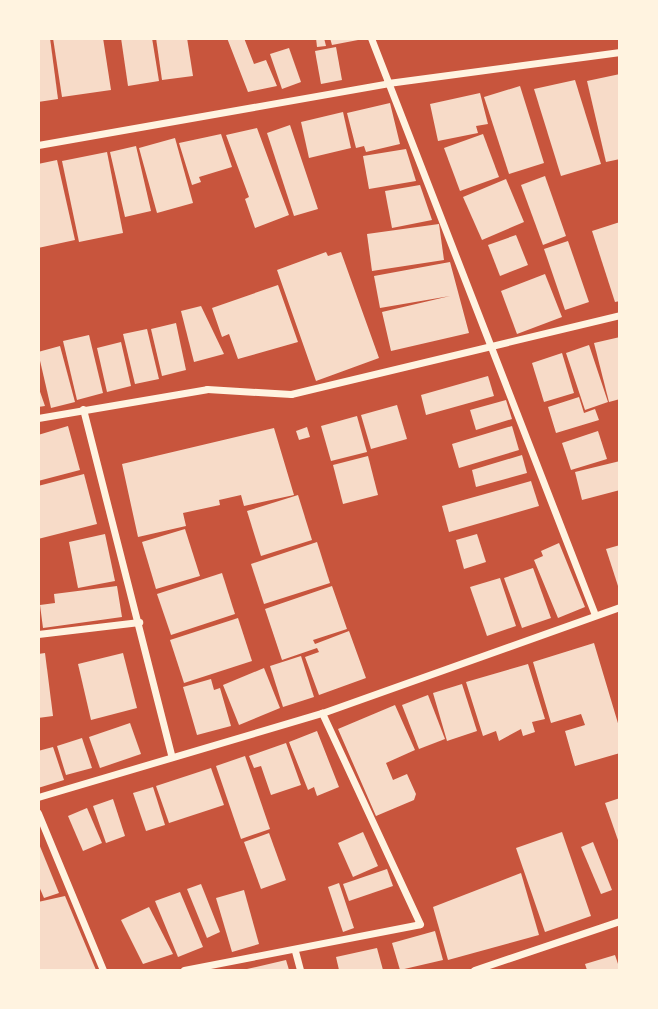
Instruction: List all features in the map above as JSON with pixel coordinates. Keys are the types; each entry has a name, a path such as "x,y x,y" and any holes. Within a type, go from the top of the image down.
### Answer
{"street":[{"path":"371,38 596,615"},
{"path":"38,145 388,83 620,52"},
{"path":"38,418 207,389 291,394 492,349 620,315"},
{"path":"83,409 172,757"},
{"path":"38,797 322,713 620,607"},
{"path":"38,634 139,622"},
{"path":"184,971 420,924 322,713"},
{"path":"38,813 103,971"},
{"path":"474,971 620,920"},
{"path":"295,951 300,971"}],"building":[{"path":"38,38 50,38 58,99 38,102"},
{"path":"53,38 103,38 111,90 62,97"},
{"path":"121,38 152,38 159,81 128,86"},
{"path":"156,38 187,38 193,76 162,80"},
{"path":"227,38 244,38 254,64 266,60 277,86 248,92"},
{"path":"316,38 324,38 326,46 317,47"},
{"path":"330,38 358,38 358,40 332,45"},
{"path":"336,47 342,80 321,84 315,51"},
{"path":"289,48 301,82 282,89 270,54"},
{"path":"620,74 620,159 606,162 587,81"},
{"path":"575,80 601,164 561,176 534,89"},
{"path":"520,86 544,163 509,174 484,97"},
{"path":"480,93 488,124 476,126 478,133 438,141 430,104"},
{"path":"390,103 400,144 366,152 364,146 356,148 347,113"},
{"path":"343,112 351,148 309,158 301,122"},
{"path":"290,125 318,209 294,216 267,133"},
{"path":"257,128 289,215 255,228 245,199 249,197 226,135"},
{"path":"221,134 232,167 199,177 201,182 192,185 179,143"},
{"path":"483,134 499,177 460,191 444,148"},
{"path":"175,138 193,203 157,213 139,148"},
{"path":"136,146 151,211 125,217 110,152"},
{"path":"406,149 416,181 369,189 363,156"},
{"path":"107,152 123,233 79,242 62,161"},
{"path":"57,160 75,240 38,248 38,164"},
{"path":"545,176 566,236 543,245 521,185"},
{"path":"506,179 524,222 482,240 463,197"},
{"path":"420,185 432,220 392,228 385,191"},
{"path":"620,222 620,301 615,302 592,231"},
{"path":"439,224 444,260 372,271 367,234"},
{"path":"516,235 528,265 500,276 488,245"},
{"path":"568,241 589,302 565,310 544,249"},
{"path":"326,252 328,256 341,252 379,358 316,381 277,270"},
{"path":"450,262 469,333 391,351 382,312 450,296 380,308 374,276"},
{"path":"545,274 562,317 517,334 501,291"},
{"path":"278,285 298,342 238,359 229,334 222,337 212,308"},
{"path":"201,306 224,354 194,362 181,311"},
{"path":"176,323 186,370 162,376 151,329"},
{"path":"147,329 159,379 135,384 123,334"},
{"path":"89,335 103,393 77,400 63,341"},
{"path":"620,337 620,399 609,402 594,343"},
{"path":"121,342 131,386 107,392 97,348"},
{"path":"589,345 608,402 585,410 566,353"},
{"path":"60,346 75,402 51,408 38,352"},
{"path":"562,353 574,393 544,402 532,363"},
{"path":"488,376 494,396 426,415 421,395"},
{"path":"38,386 45,406 38,407"},
{"path":"579,397 584,413 595,409 599,420 556,433 548,407"},
{"path":"506,400 512,419 476,430 470,410"},
{"path":"397,405 407,439 371,449 361,415"},
{"path":"357,416 367,452 331,461 321,426"},
{"path":"68,426 80,470 38,481 38,435"},
{"path":"512,426 519,450 459,468 452,444"},
{"path":"307,427 310,437 299,440 296,431"},
{"path":"274,428 294,495 244,506 241,495 219,500 220,505 183,513 186,526 138,537 122,464"},
{"path":"598,431 607,459 571,470 562,443"},
{"path":"522,455 527,473 476,487 472,470"},
{"path":"368,456 378,495 343,504 333,465"},
{"path":"620,461 620,490 582,500 575,472"},
{"path":"84,474 97,524 38,539 38,486"},
{"path":"531,481 539,506 449,532 442,506"},
{"path":"298,495 312,540 261,556 247,511"},
{"path":"185,529 200,576 156,589 142,542"},
{"path":"105,534 115,581 78,588 69,542"},
{"path":"477,534 486,562 464,569 456,540"},
{"path":"317,542 330,583 264,604 251,564"},
{"path":"559,543 585,607 558,618 534,560 543,556 541,551"},
{"path":"620,545 620,589 619,589 606,549"},
{"path":"533,568 551,618 522,628 504,578"},
{"path":"222,573 235,614 171,635 157,594"},
{"path":"500,578 516,626 487,636 470,587"},
{"path":"117,586 122,617 43,628 40,605 55,603 54,594"},
{"path":"332,586 347,629 313,640 315,644 349,631 366,678 319,695 305,657 319,652 317,648 282,660 265,609"},
{"path":"238,618 252,661 184,683 170,640"},
{"path":"594,643 620,730 620,753 575,766 565,731 585,725 581,714 551,723 533,662"},
{"path":"45,653 53,716 38,718 38,654"},
{"path":"123,653 137,708 91,720 78,664"},
{"path":"301,656 314,697 283,707 270,666"},
{"path":"528,664 545,719 532,722 535,732 523,736 521,729 499,741 496,731 483,736 466,682"},
{"path":"264,668 280,708 239,725 223,685"},
{"path":"211,679 214,690 220,688 231,726 197,735 183,687"},
{"path":"462,684 477,731 447,741 433,693"},
{"path":"428,695 445,739 419,749 402,705"},
{"path":"395,705 415,750 386,763 393,780 407,774 416,794 414,800 376,816 338,729"},
{"path":"130,723 141,754 100,768 89,737"},
{"path":"317,731 339,787 317,796 314,787 308,790 289,742"},
{"path":"82,738 92,768 66,775 57,746"},
{"path":"286,743 301,785 271,795 261,766 254,768 249,756"},
{"path":"53,747 64,780 38,788 38,751"},
{"path":"245,756 270,829 241,839 216,766"},
{"path":"211,768 224,805 169,823 156,786"},
{"path":"153,787 165,825 146,831 133,793"},
{"path":"620,798 620,843 619,843 605,803"},
{"path":"113,799 125,836 106,843 93,806"},
{"path":"87,808 102,843 83,851 68,816"},
{"path":"363,832 378,866 353,877 338,843"},
{"path":"562,832 591,916 545,932 516,848"},
{"path":"269,833 286,880 261,889 244,842"},
{"path":"593,842 612,890 601,894 581,847"},
{"path":"39,844 59,893 44,898 38,884"},
{"path":"387,869 393,886 349,901 343,884"},
{"path":"521,873 539,935 448,960 433,907"},
{"path":"339,883 354,928 343,932 328,887"},
{"path":"201,884 220,932 207,938 187,889"},
{"path":"244,890 259,944 232,952 216,898"},
{"path":"180,892 203,947 178,957 155,901"},
{"path":"65,896 96,970 38,970 38,902"},
{"path":"149,907 173,954 143,964 121,920"},
{"path":"435,931 443,960 400,970 392,943"},
{"path":"377,948 383,970 339,970 336,957"},
{"path":"615,955 620,970 587,970 585,964"},
{"path":"286,960 289,970 247,970 247,969"}]}
